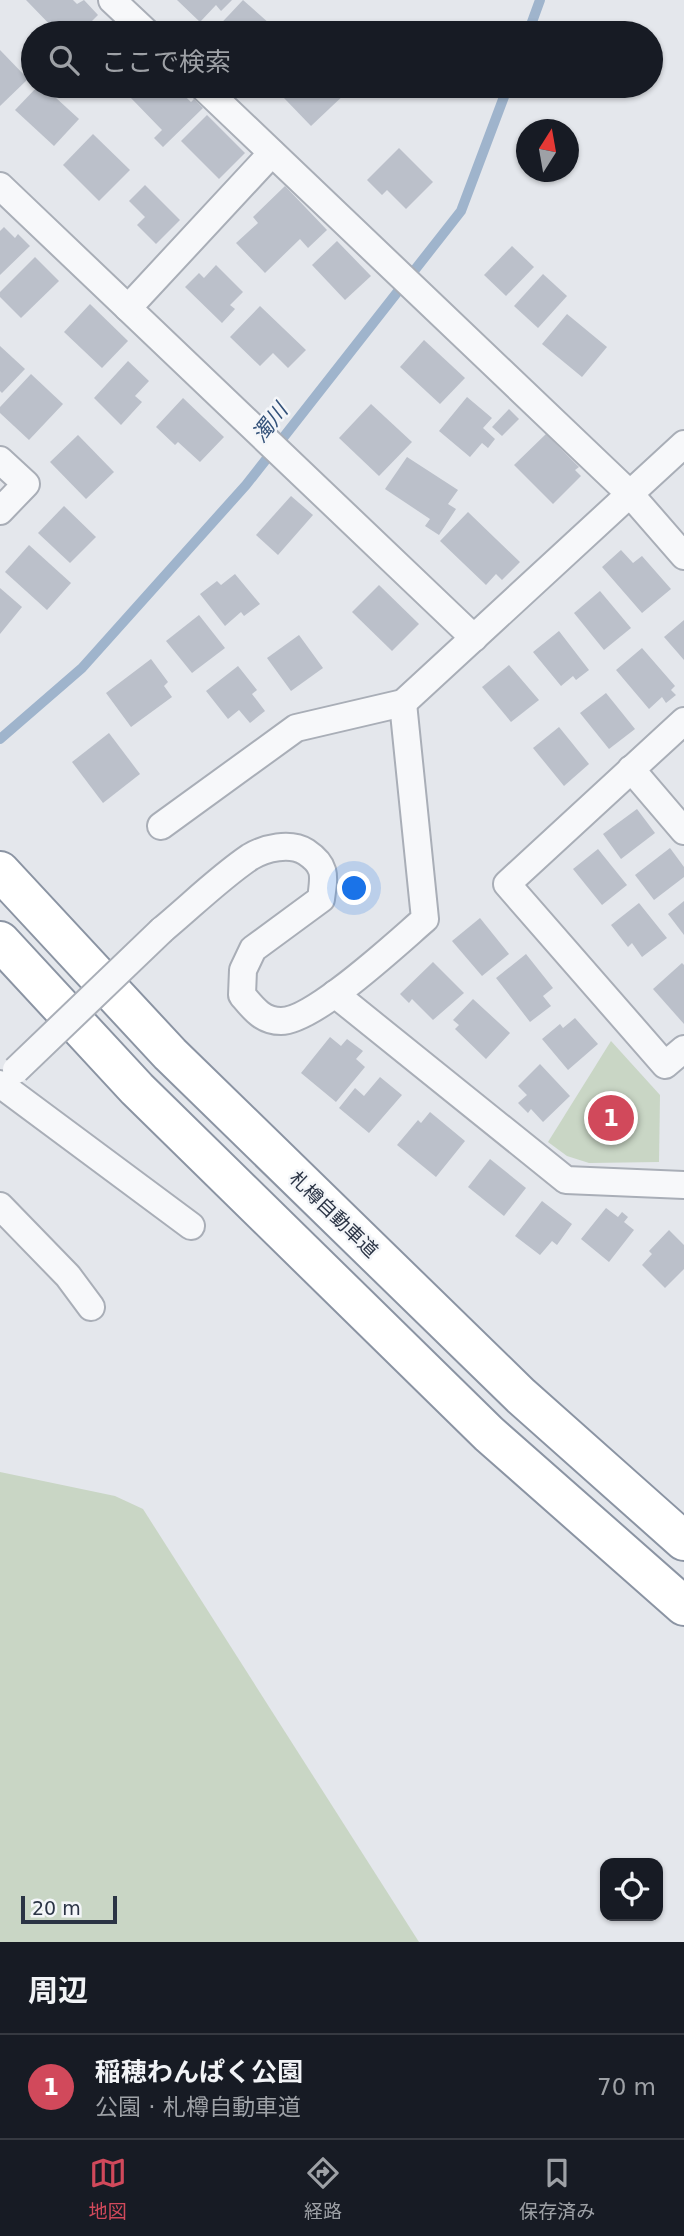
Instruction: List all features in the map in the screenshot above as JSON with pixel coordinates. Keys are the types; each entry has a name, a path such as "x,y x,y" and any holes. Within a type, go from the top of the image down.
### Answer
{"highway":[{"name":"札樽自動車道","path":"0,872 180,1063 521,1396 684,1541"},
{"path":"0,942 137,1089 489,1434 684,1606"}],"street":[{"path":"112,0 134,21"},
{"path":"215,98 630,494 684,556"},
{"path":"128,308 272,153"},
{"path":"0,186 474,638"},
{"path":"161,826 296,727 403,704 684,444"},
{"path":"0,460 26,484 0,511"},
{"path":"191,1226 5,1078 162,930 251,857 272,848 299,848 318,860 324,876 321,899 253,949 243,970 242,995 259,1016 281,1021 311,1010 335,994 425,919 403,704"},
{"path":"684,721 507,884 665,1065 684,1049"},
{"path":"631,769 684,831"},
{"path":"335,994 566,1180 684,1185"},
{"path":"0,1206 68,1276 91,1307"}],"green space":[{"path":"611,1041 660,1095 659,1162 589,1163 567,1156 548,1142"},
{"path":"0,1472 115,1496 143,1509 419,1942 0,1942"}],"building":[{"path":"26,0 73,0 77,4 84,0 98,15 92,21 46,21"},
{"path":"177,0 232,0 221,11 216,5 199,21"},
{"path":"243,0 267,21 223,21"},
{"path":"0,50 21,72 21,86 0,106"},
{"path":"26,98 56,98 79,119 54,146 15,110"},
{"path":"131,98 187,98 191,102 194,99 203,108 163,147 154,138 162,130"},
{"path":"284,98 341,98 311,126"},
{"path":"207,115 245,153 219,179 181,141"},
{"path":"93,134 130,170 99,201 63,165"},
{"path":"399,148 433,182 406,209 387,190 382,195 367,180"},
{"path":"145,185 180,220 156,244 137,225 145,217 129,201"},
{"path":"285,186 327,230 308,248 300,239 265,273 236,243 258,223 253,217"},
{"path":"4,227 15,238 18,234 30,246 0,275 0,231"},
{"path":"337,241 371,276 345,300 312,265"},
{"path":"512,246 534,267 506,296 484,275"},
{"path":"35,257 59,281 21,318 0,297 0,292"},
{"path":"216,265 243,292 230,305 235,309 222,323 185,287 199,273 204,278"},
{"path":"543,274 567,296 538,328 514,306"},
{"path":"90,304 128,341 102,368 64,332"},
{"path":"260,306 306,350 288,368 273,353 260,366 230,337"},
{"path":"567,314 607,347 582,377 542,344"},
{"path":"424,340 465,378 440,404 400,367"},
{"path":"0,346 25,369 2,393 0,391"},
{"path":"128,361 149,381 135,396 142,402 121,425 94,398"},
{"path":"31,374 63,404 29,440 0,413 0,407"},
{"path":"467,397 492,418 483,428 495,439 488,448 482,443 470,457 439,431"},
{"path":"183,398 224,437 200,462 178,442 175,445 156,427"},
{"path":"371,404 412,442 379,476 339,438"},
{"path":"509,409 519,419 502,436 492,427"},
{"path":"546,434 579,467 575,470 581,476 553,504 514,465"},
{"path":"78,435 114,472 86,499 50,462"},
{"path":"407,457 458,490 448,504 456,509 439,535 425,526 430,519 385,489"},
{"path":"291,496 313,515 278,555 256,535"},
{"path":"64,506 96,537 70,563 38,533"},
{"path":"468,512 520,562 502,580 496,574 486,585 440,541"},
{"path":"29,545 71,583 47,610 5,572"},
{"path":"621,550 633,563 642,556 671,589 642,613 602,567"},
{"path":"235,574 260,604 244,616 241,612 225,626 200,594 217,581 221,585"},
{"path":"379,585 419,624 392,651 352,612"},
{"path":"0,588 22,607 0,634"},
{"path":"600,591 631,628 604,650 574,613"},
{"path":"199,615 225,648 192,673 166,641"},
{"path":"684,620 684,660 664,637"},
{"path":"559,631 589,670 576,680 573,676 561,686 533,652"},
{"path":"299,635 323,668 291,691 267,658"},
{"path":"642,648 675,686 671,690 676,695 666,703 662,697 649,709 616,670"},
{"path":"151,659 168,682 164,686 172,697 131,727 106,693"},
{"path":"509,665 539,700 511,722 482,687"},
{"path":"238,666 257,690 252,694 265,711 250,723 239,710 228,719 206,691"},
{"path":"606,693 635,729 609,749 580,713"},
{"path":"559,727 589,764 564,786 533,748"},
{"path":"109,733 140,774 103,803 72,762"},
{"path":"637,809 655,833 621,859 603,834"},
{"path":"670,848 684,867 684,877 654,900 635,875"},
{"path":"598,849 627,885 602,905 573,869"},
{"path":"684,901 684,935 668,914"},
{"path":"639,903 667,938 642,957 632,943 628,947 611,925"},
{"path":"480,918 509,954 482,976 452,941"},
{"path":"526,954 553,988 543,996 551,1006 530,1022 496,978"},
{"path":"433,962 464,993 433,1020 412,999 409,1003 400,994"},
{"path":"682,963 684,965 684,1024 653,989"},
{"path":"473,999 510,1033 486,1059 455,1029 459,1025 453,1020"},
{"path":"575,1018 598,1044 568,1070 542,1039 560,1024 563,1028"},
{"path":"330,1037 341,1046 347,1039 363,1051 356,1059 365,1067 336,1102 301,1073"},
{"path":"540,1064 570,1096 543,1122 531,1109 528,1113 518,1103 527,1095 518,1086"},
{"path":"380,1077 402,1095 369,1133 339,1108 355,1088 364,1096"},
{"path":"430,1112 465,1141 436,1177 397,1145 418,1120 421,1123"},
{"path":"490,1159 526,1188 504,1216 468,1187"},
{"path":"542,1201 572,1224 557,1245 552,1241 540,1255 515,1236"},
{"path":"606,1208 618,1217 622,1212 628,1217 624,1222 634,1230 609,1262 581,1239"},
{"path":"669,1230 684,1245 684,1269 665,1288 642,1265 652,1254 649,1251"}],"waterway":[{"name":"濁川","path":"532,21 540,0"},
{"name":"濁川","path":"0,739 82,668 246,485 461,211 503,98"}],"place":[{"name":"稲穂わんぱく公園","path":"611,1118"}]}
